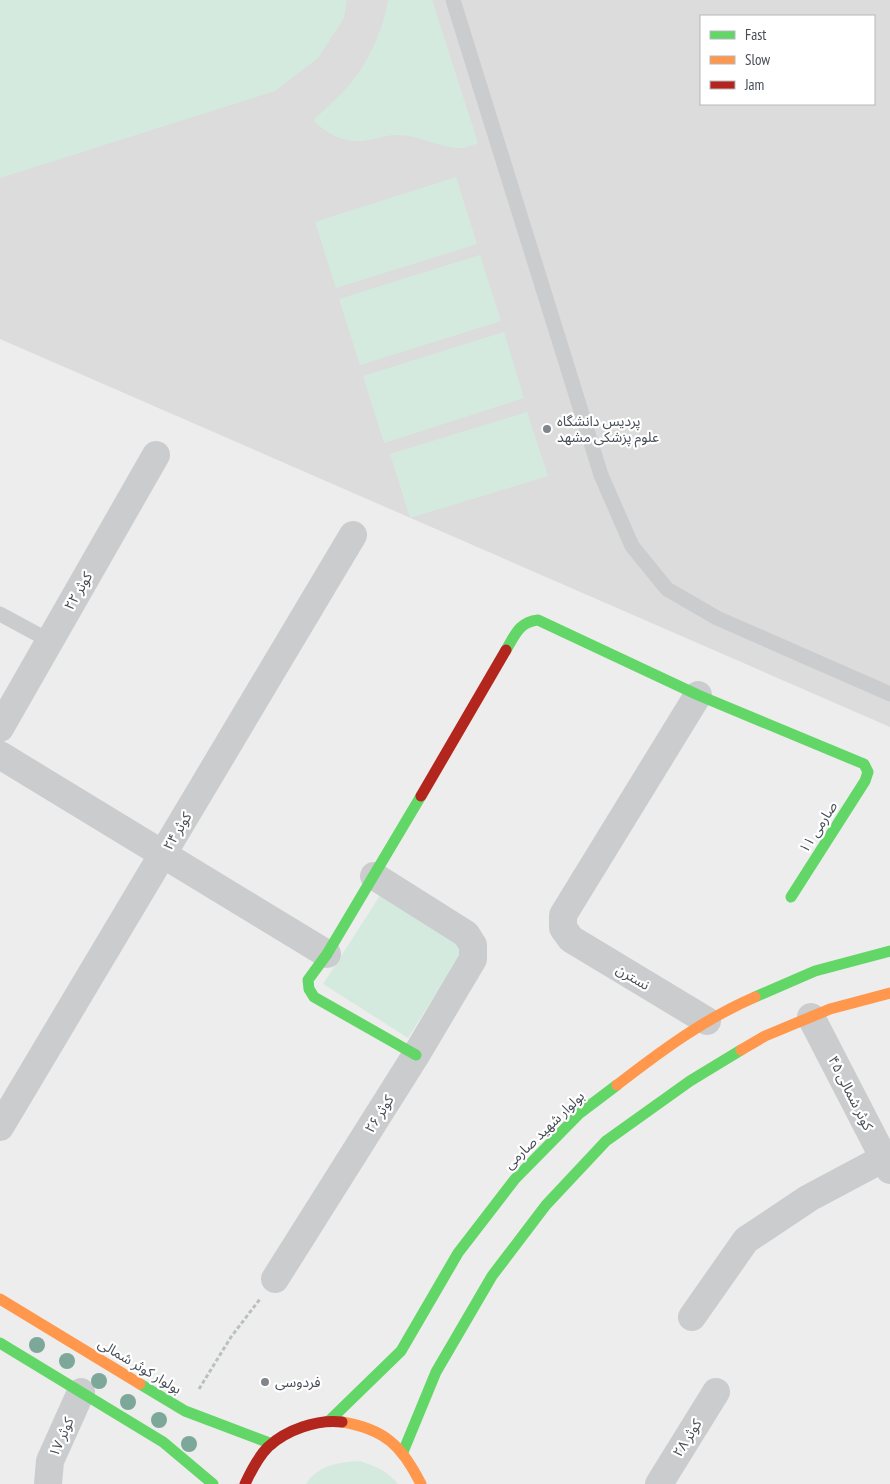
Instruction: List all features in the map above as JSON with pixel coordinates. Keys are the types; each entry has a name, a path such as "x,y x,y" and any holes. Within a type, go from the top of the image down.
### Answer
{"main road":[{"path":"416,1056 314,997 309,989 308,980 327,954 374,876 518,629 528,621 538,620 698,694"},
{"name":"صارمی ۱۱","path":"698,694 864,764 868,772 865,781 791,897"},
{"name":"بولوار شهید صارمی","path":"329,1421 401,1351 458,1253 515,1179 580,1113 666,1047 707,1021 748,1000 815,971 890,951"},
{"path":"403,1452 436,1372 492,1276 546,1205 606,1141 690,1081 765,1036 830,1009 890,993"},
{"name":"بولوار کوثر شمالی","path":"0,1299 185,1411 272,1444"},
{"path":"0,1344 163,1442 214,1484"},
{"path":"245,1484 256,1462 272,1444 299,1427 329,1421 360,1424 391,1440 403,1452 417,1473 421,1484"}],"street":[{"name":"کوثر ۲۲","path":"0,728 156,454"},
{"name":"کوثر ۲۴","path":"0,1127 353,535"},
{"name":"نسترن","path":"698,694 563,915 563,928 571,939 707,1021"},
{"path":"0,755 327,954"},
{"name":"کوثر ۲۶","path":"275,1279 416,1056 472,959 472,945 466,934 374,876"},
{"name":"کوثر شمالی ۴۵","path":"811,1017 888,1162"},
{"path":"692,1317 746,1240 809,1198 888,1162"},
{"name":"کوثر ۱۷","path":"48,1484 50,1461 81,1392"},
{"name":"کوثر ۲۸","path":"659,1484 716,1392"}],"lane":[{"path":"453,0 601,475 632,546 667,589 717,618 890,694"},
{"path":"0,614 50,641"}],"path":[{"path":"185,1411 231,1337 275,1279"}],"shaded area":[{"name":"پردیس دانشگاه علوم پزشکی مشهد","path":"0,0 890,0 890,727 0,339"}],"green space":[{"path":"0,0 347,0 344,18 318,58 275,91 0,178"},
{"path":"388,0 432,0 478,143 463,148 455,148 404,135 353,141 331,134 313,120 342,93 362,68 377,39"},
{"path":"456,177 477,244 336,288 315,222"},
{"path":"480,255 501,321 360,365 339,299"},
{"path":"504,332 524,398 384,443 363,376"},
{"path":"527,412 548,476 410,518 390,454"},
{"path":"381,894 465,948 408,1038 323,984"},
{"path":"360,1461 381,1470 398,1484 306,1484 317,1473 330,1466 344,1462"}],"traffic: fast":[{"path":"506,650 522,626 538,620 698,695 864,764 868,772 865,781 791,897"},
{"path":"416,1055 314,997 309,989 308,980 327,954 421,796"},
{"path":"755,997 815,971 890,951"},
{"path":"403,1452 436,1372 492,1276 546,1205 606,1141 690,1081 741,1050"},
{"path":"329,1421 401,1351 458,1253 515,1179 580,1113 617,1085"},
{"path":"0,1343 163,1442 213,1484"},
{"path":"140,1384 185,1411 272,1444"}],"traffic: slow":[{"path":"741,1050 765,1036 830,1009 890,993"},
{"path":"617,1085 667,1048 718,1015 755,997"},
{"path":"0,1299 140,1384"},
{"path":"342,1422 370,1429 391,1441 407,1459 421,1484"}],"traffic: jam":[{"path":"421,796 506,650"},
{"path":"245,1484 264,1451 275,1441 293,1431 312,1424 342,1422"}],"place":[{"name":"پردیس دانشگاه علوم پزشکی مشهد","path":"547,429"},
{"name":"فردوسی","path":"265,1382"}]}
